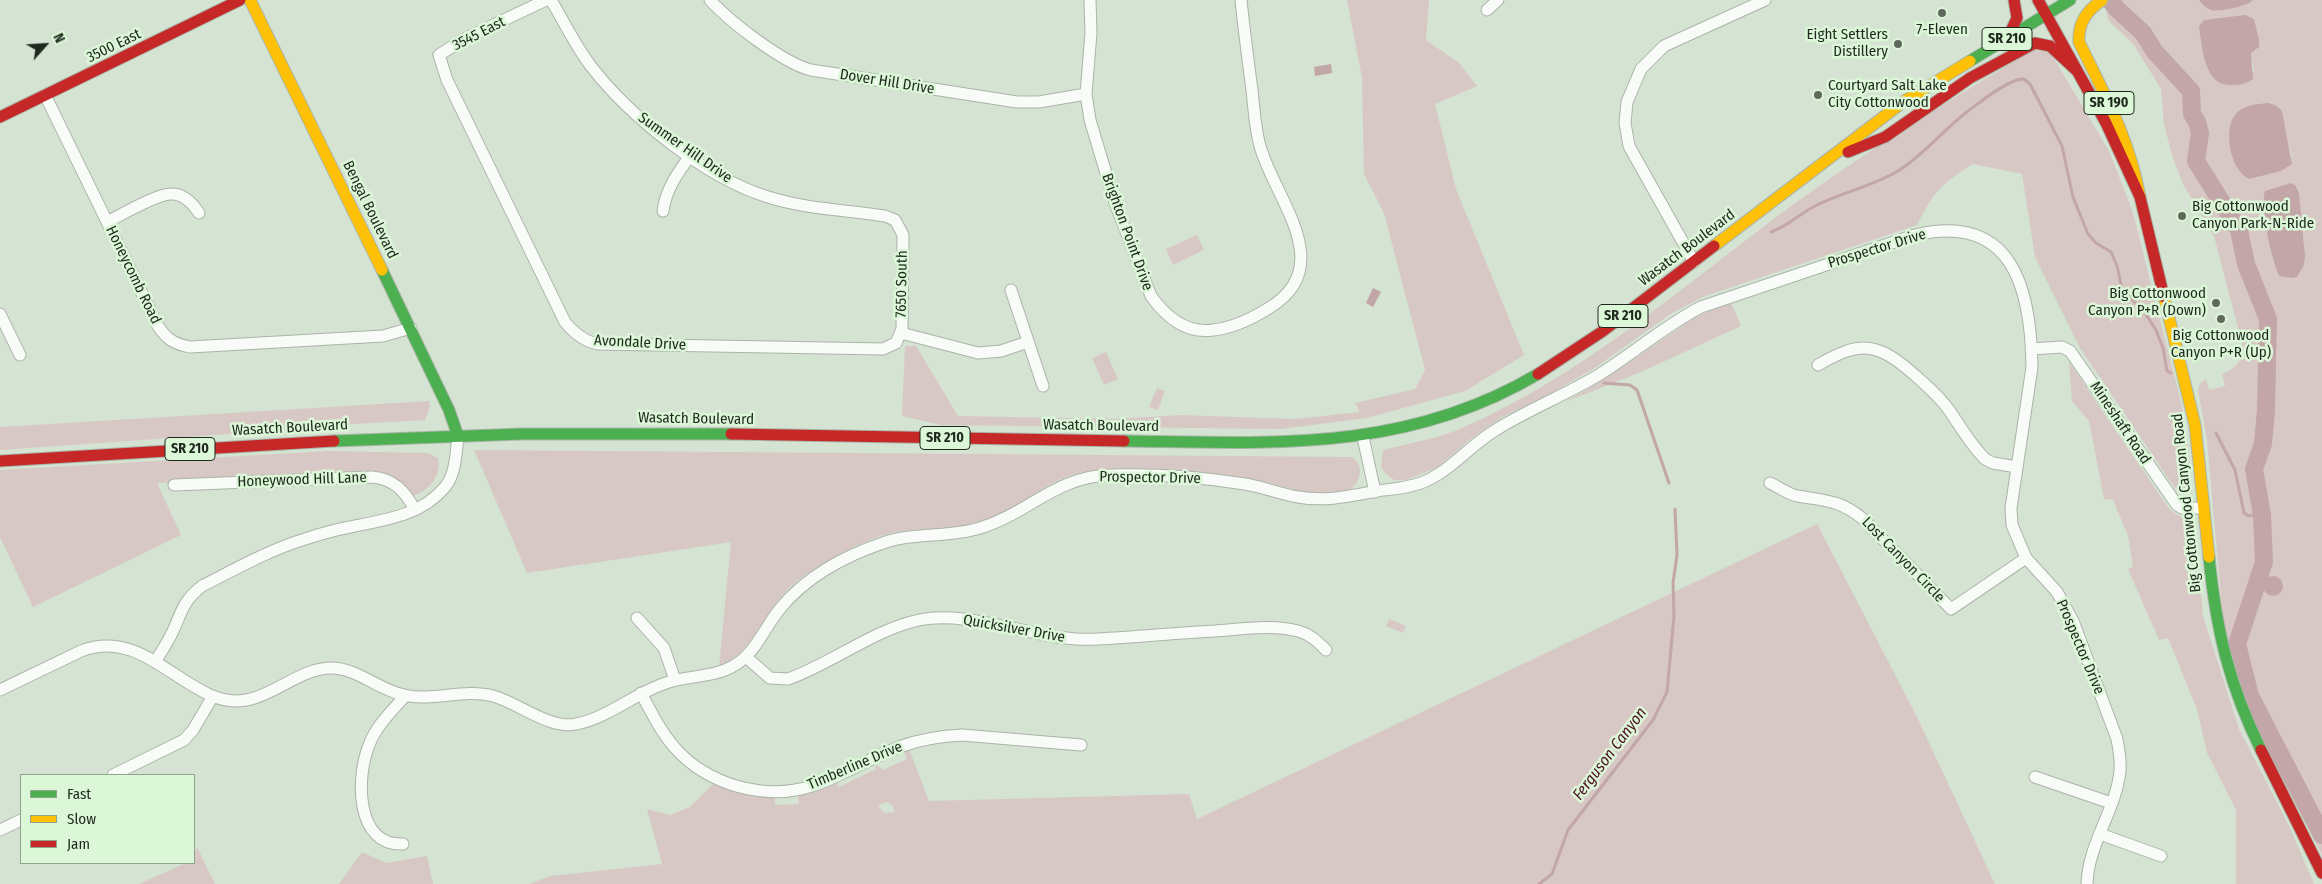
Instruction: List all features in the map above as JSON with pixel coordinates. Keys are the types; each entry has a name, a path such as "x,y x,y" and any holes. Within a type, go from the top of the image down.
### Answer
{"main road":[{"name":"3500 East","path":"0,117 240,0"},
{"name":"Bengal Boulevard","path":"250,0 412,328 450,410 458,436"},
{"path":"2008,38 2017,18 2014,0"},
{"name":"Big Cottonwood Canyon Road","path":"2038,0 2119,150 2140,197 2193,414 2214,608 2227,665 2238,700 2250,727 2322,873"},
{"name":"Wasatch Boulevard","path":"0,461 334,440 595,433 1280,443 1363,437 1444,416 1480,403 1525,381 1587,343 1824,162 1926,87 2070,0"},
{"name":"SR 190","path":"2102,0 2087,12 2079,25 2079,42 2123,132 2136,175 2140,197"},
{"path":"1824,162 1884,137 1970,78 2035,44 2050,46 2077,71"}],"street":[{"name":"3545 East","path":"439,55 464,40 546,0"},
{"name":"Summer Hill Drive","path":"551,0 573,40 590,65 611,90 635,113 690,156 729,181 770,198 885,216 899,224"},
{"name":"Dover Hill Drive","path":"710,0 728,17 782,58 801,68 1017,102 1039,102 1086,94"},
{"name":"Brighton Point Drive","path":"1090,0 1091,33 1086,94 1095,142 1115,203 1151,296 1160,309 1172,320 1186,327 1210,331 1235,324 1276,304 1288,293 1296,280 1300,264 1300,239 1271,176 1260,146 1241,0"},
{"path":"1488,10 1498,0"},
{"path":"1694,262 1629,146 1625,123 1627,102 1641,68 1664,46 1765,0"},
{"name":"Avondale Drive","path":"439,55 446,80 565,322 579,336 599,344 883,349 899,338"},
{"name":"Honeycomb Road","path":"45,95 158,326 169,340 176,345 190,347 383,336 412,328"},
{"path":"663,211 665,197 670,184 690,156"},
{"path":"107,222 160,196 171,194 181,196 200,213"},
{"name":"7650 South","path":"899,224 903,236 899,338"},
{"name":"Prospector Drive","path":"0,690 81,651 104,644 113,644 132,649 213,696 233,700 262,696 313,672 328,668 344,670 359,675 381,687 405,696 424,697 462,692 480,693 498,697 562,725 575,725 589,720 641,693 675,680 715,674 732,668 746,657 776,614 804,584 822,572 890,541 958,534 997,522 1056,488 1073,481 1110,475 1200,478 1249,485 1297,497 1319,500 1342,499 1422,482 1441,473 1488,434 1602,373 1675,321 1701,307 1931,231 1948,231 1979,237 2006,256 2020,280 2032,367 2011,508 2012,525 2026,558 2057,592 2066,606 2117,739 2120,771 2100,834 2087,884"},
{"path":"1011,290 1043,386"},
{"path":"0,314 20,356"},
{"path":"899,338 978,353 1001,351 1028,342"},
{"name":"Mineshaft Road","path":"2031,349 2062,347 2070,351 2177,505 2189,509 2203,508"},
{"path":"1818,365 1849,349 1864,348 1883,352 1913,374 1947,407 1985,459 2000,465 2017,467"},
{"path":"155,662 173,632 183,605 190,595 202,586 300,540 348,527 384,522 415,510 446,486 454,462 458,436"},
{"path":"1363,437 1375,492"},
{"name":"Honeywood Hill Lane","path":"174,485 384,478 395,483 403,491 415,510"},
{"name":"Lost Canyon Circle","path":"1770,483 1796,496 1832,500 1849,507 1951,609 2026,558"},
{"path":"637,618 664,648 675,680"},
{"name":"Quicksilver Drive","path":"746,657 770,678 788,679 903,625 936,618 971,621 1042,636 1069,639 1276,628 1299,631 1316,640 1326,650"},
{"name":"Timberline Drive","path":"641,693 657,722 676,749 700,770 725,782 750,790 787,791 803,789 833,778 900,746 944,736 962,735 1081,744"},
{"path":"115,774 184,740 193,730 213,696"},
{"path":"403,844 392,844 383,841 374,832 362,804 361,785 363,764 369,745 377,729 405,696"},
{"path":"2035,777 2111,803"},
{"path":"0,830 20,820"},
{"path":"2100,834 2161,856"}],"shaded area":[{"path":"1347,0 1429,0 1426,40 1459,63 1477,86 1435,104 1456,189 1524,355 1465,391 1367,418 1281,429 941,425 902,416 905,346 916,346 958,416 1114,419 1181,415 1295,419 1360,412 1355,403 1415,389 1425,370 1384,213 1364,174 1362,78"},
{"path":"2113,0 2199,0 2209,9 2252,2 2253,0 2322,0 2322,855 2262,738 2232,661 2223,619 2207,440 2198,390 2200,384 2206,379 2209,390 2225,386 2222,374 2238,363 2242,354 2242,343 2214,236 2183,184 2172,155 2164,124 2161,89 2134,45 2109,21 2105,7","holes":["2257,30 2259,38 2251,53 2254,72 2212,76 2204,54","2281,111 2292,158 2234,160 2229,133","2297,186 2304,242 2291,278 2279,276 2271,251 2263,196","2267,578 2279,578 2283,584 2278,595 2271,596 2264,590 2263,583"]},
{"path":"2199,0 2253,0 2240,6 2211,10"},
{"path":"2245,15 2254,19 2259,39 2259,47 2251,53 2253,79 2240,84 2222,84 2215,79 2206,64 2199,26 2204,20"},
{"path":"2038,47 2052,55 2110,153 2133,213 2182,406 2190,462 2189,492 2186,495 2179,494 2080,348 2035,257 2022,174 1973,164 1939,189 1928,204 1917,225 1705,296 1672,313 1596,367 1545,397 1504,416 1469,440 1438,467 1406,480 1394,480 1381,467 1383,450 1433,438 1462,428 1550,382 1591,356 1670,299 1787,209 1848,166"},
{"path":"1331,64 1332,73 1315,76 1314,67"},
{"path":"2268,103 2275,105 2282,111 2292,164 2281,171 2249,179 2242,174 2233,159 2229,139 2231,122 2242,109"},
{"path":"2291,183 2296,186 2299,193 2305,256 2304,265 2297,277 2291,278 2279,276 2276,268 2267,233 2264,199 2265,191"},
{"path":"1197,235 1204,250 1173,265 1166,249"},
{"path":"1373,288 1381,292 1373,307 1366,303"},
{"path":"1731,303 1741,326 1641,372 1565,402 1598,383 1697,316"},
{"path":"1106,352 1118,379 1104,385 1092,358"},
{"path":"2069,362 2170,510 2195,526 2203,616 2239,729 2289,826 2314,884 2236,884 2236,810 2207,753 2197,709 2168,638 2159,640 2128,569 2133,567 2128,536 2113,500 2104,499 2089,421 2072,401"},
{"path":"1157,388 1165,391 1158,410 1149,407"},
{"path":"429,401 430,407 425,420 318,426 315,428 0,450 0,427"},
{"path":"474,450 1352,457 1360,468 1360,473 1357,482 1350,489 1344,492 1324,495 1253,479 1185,471 1156,469 1097,470 1066,477 1052,483 988,520 961,527 910,530 884,535 827,561 797,581 781,597 741,652 719,667 731,542 527,573"},
{"path":"327,451 428,453 438,458 439,465 433,482 413,496 397,481 378,472 157,483 181,535 33,607 0,537 0,470"},
{"path":"1817,524 1917,717 1995,884 529,884 551,876 662,864 647,809 670,815 690,807 713,784 760,796 775,797 806,794 837,783 839,787 876,769 877,765 883,770 907,759 904,751 909,749 929,801 1189,794 1197,819","holes":["798,796 799,804 775,805 775,798","887,802 892,805 895,812 884,813 878,805"]},
{"path":"2273,576 2280,579 2283,586 2280,593 2273,596 2266,593 2263,586 2266,579"},
{"path":"1389,619 1406,626 1403,633 1386,626"},
{"path":"197,847 215,884 139,884 184,864 195,864 195,851"},
{"path":"362,852 386,863 427,856 433,884 339,884"}],"waterway":[{"path":"2110,0 2143,33 2155,52 2191,91 2192,114 2197,122 2200,133 2196,161 2239,230 2246,264 2268,319 2266,410 2263,444 2254,469 2262,515 2264,562 2237,644 2250,696 2322,835"},
{"path":"1771,232 1817,205 1898,171 1917,157 1959,118 1995,91 2018,79 2024,79 2030,84 2062,146 2073,197 2088,234 2096,243 2111,252 2117,266 2122,289 2145,313 2156,330 2163,348 2167,371 2171,373"},
{"name":"Ferguson Canyon","path":"1604,383 1630,385 1637,390 1669,483"},
{"path":"2216,433 2235,470 2244,513 2249,516 2261,513"},
{"name":"Ferguson Canyon","path":"1539,884 1552,874 1568,830 1653,720 1667,692 1674,616 1673,583 1677,555 1675,509"}],"traffic: fast":[{"path":"1970,61 2070,0"},
{"path":"382,270 449,410 458,436"},
{"path":"1124,441 1285,442 1336,438 1387,430 1438,418 1488,400 1538,374"},
{"path":"334,441 521,434 731,434"},
{"path":"2209,557 2220,633 2232,679 2240,703 2261,750"}],"traffic: slow":[{"path":"250,0 382,270"},
{"path":"2102,0 2084,18 2080,29 2079,42 2123,136 2140,197"},
{"path":"1714,246 1903,102 1970,61"},
{"path":"2164,297 2195,425 2209,557"}],"traffic: jam":[{"path":"0,117 240,0"},
{"path":"2007,39 2017,18 2014,0"},
{"path":"2038,0 2106,123 2140,197 2164,297"},
{"path":"1848,152 1885,137 1970,78 2035,43 2050,46 2077,71"},
{"path":"1538,374 1603,331 1714,246"},
{"path":"731,434 1124,441"},
{"path":"0,461 334,441"},
{"path":"2261,750 2322,873"}],"place":[{"name":"7-Eleven","path":"1942,13"},
{"name":"Eight Settlers Distillery","path":"1898,44"},
{"name":"Courtyard Salt Lake City Cottonwood","path":"1818,95"},
{"name":"Big Cottonwood Canyon Park-N-Ride","path":"2182,216"},
{"name":"Big Cottonwood Canyon P+R (Down)","path":"2216,303"},
{"name":"Big Cottonwood Canyon P+R (Up)","path":"2221,319"}]}
